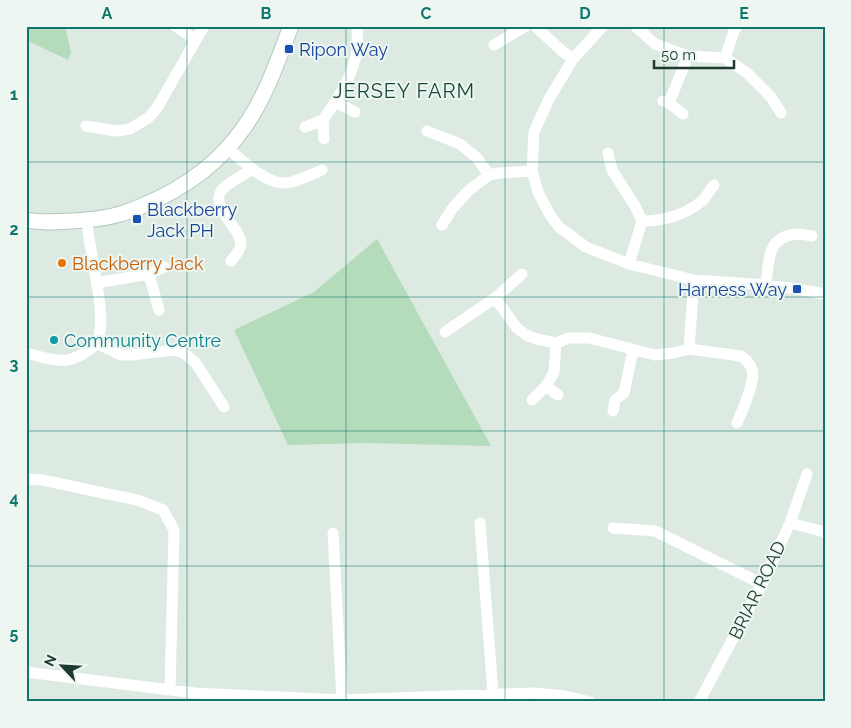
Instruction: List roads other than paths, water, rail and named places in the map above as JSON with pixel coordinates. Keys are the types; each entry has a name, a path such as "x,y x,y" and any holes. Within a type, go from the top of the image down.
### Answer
{"street":[{"path":"175,26 196,40"},
{"path":"86,126 116,131 130,129 148,118 157,108 204,26"},
{"path":"26,220 51,223 87,220 120,214 162,198 195,178 228,148 246,126 271,78 291,26"},
{"path":"305,127 323,120 348,82 358,48 357,26"},
{"path":"494,45 526,26"},
{"path":"535,26 562,51 574,59"},
{"path":"603,26 574,59 549,99 534,132 532,171 538,192 550,215 559,227 586,247 629,264 694,280 797,289 825,294"},
{"path":"635,26 655,44 688,56 725,58 759,85 771,97 781,113"},
{"path":"725,58 737,26"},
{"path":"683,114 666,102 688,56"},
{"path":"335,102 355,112"},
{"path":"323,120 324,139"},
{"path":"427,131 460,144 477,158 488,175"},
{"path":"228,148 265,177 282,183 297,181 322,170"},
{"path":"608,153 612,170 627,192 642,221 629,264"},
{"path":"231,261 239,251 241,245 240,238 221,208 220,192 253,169"},
{"path":"442,225 452,209 468,190 488,175 532,171"},
{"path":"642,221 671,218 702,201 714,185"},
{"path":"26,353 54,360 68,360 80,356 96,343 101,319 87,220"},
{"path":"766,286 770,252 775,243 782,238 797,234 812,236"},
{"path":"96,283 149,274 164,267"},
{"path":"149,274 159,310"},
{"path":"445,332 495,298 522,274"},
{"path":"689,349 694,280"},
{"path":"495,298 517,328 526,335 537,339 556,343 569,338 589,338 655,356 689,349 741,356 748,361 753,375 747,401 737,423"},
{"path":"96,343 120,354 131,355 175,350 186,354 195,362 224,407"},
{"path":"532,400 546,386 554,372 556,343"},
{"path":"613,411 615,400 624,393 633,350"},
{"path":"546,386 558,395"},
{"name":"BRIAR ROAD","path":"699,702 762,584 790,524 807,474"},
{"path":"26,479 42,480 137,500 163,510 174,530 170,690"},
{"path":"480,523 493,694"},
{"path":"790,524 825,532"},
{"path":"613,528 655,531 762,584"},
{"path":"333,533 342,700"},
{"path":"26,672 170,690 194,697 342,700 534,693 590,702"}],"place":[{"name":"Ripon Way","path":"289,49"},
{"name":"Blackberry Jack PH","path":"137,219"},
{"name":"Blackberry Jack","path":"62,263"},
{"name":"Harness Way","path":"797,289"},
{"name":"Community Centre","path":"54,340"}],"district":[{"name":"JERSEY FARM","path":"404,91"}]}
